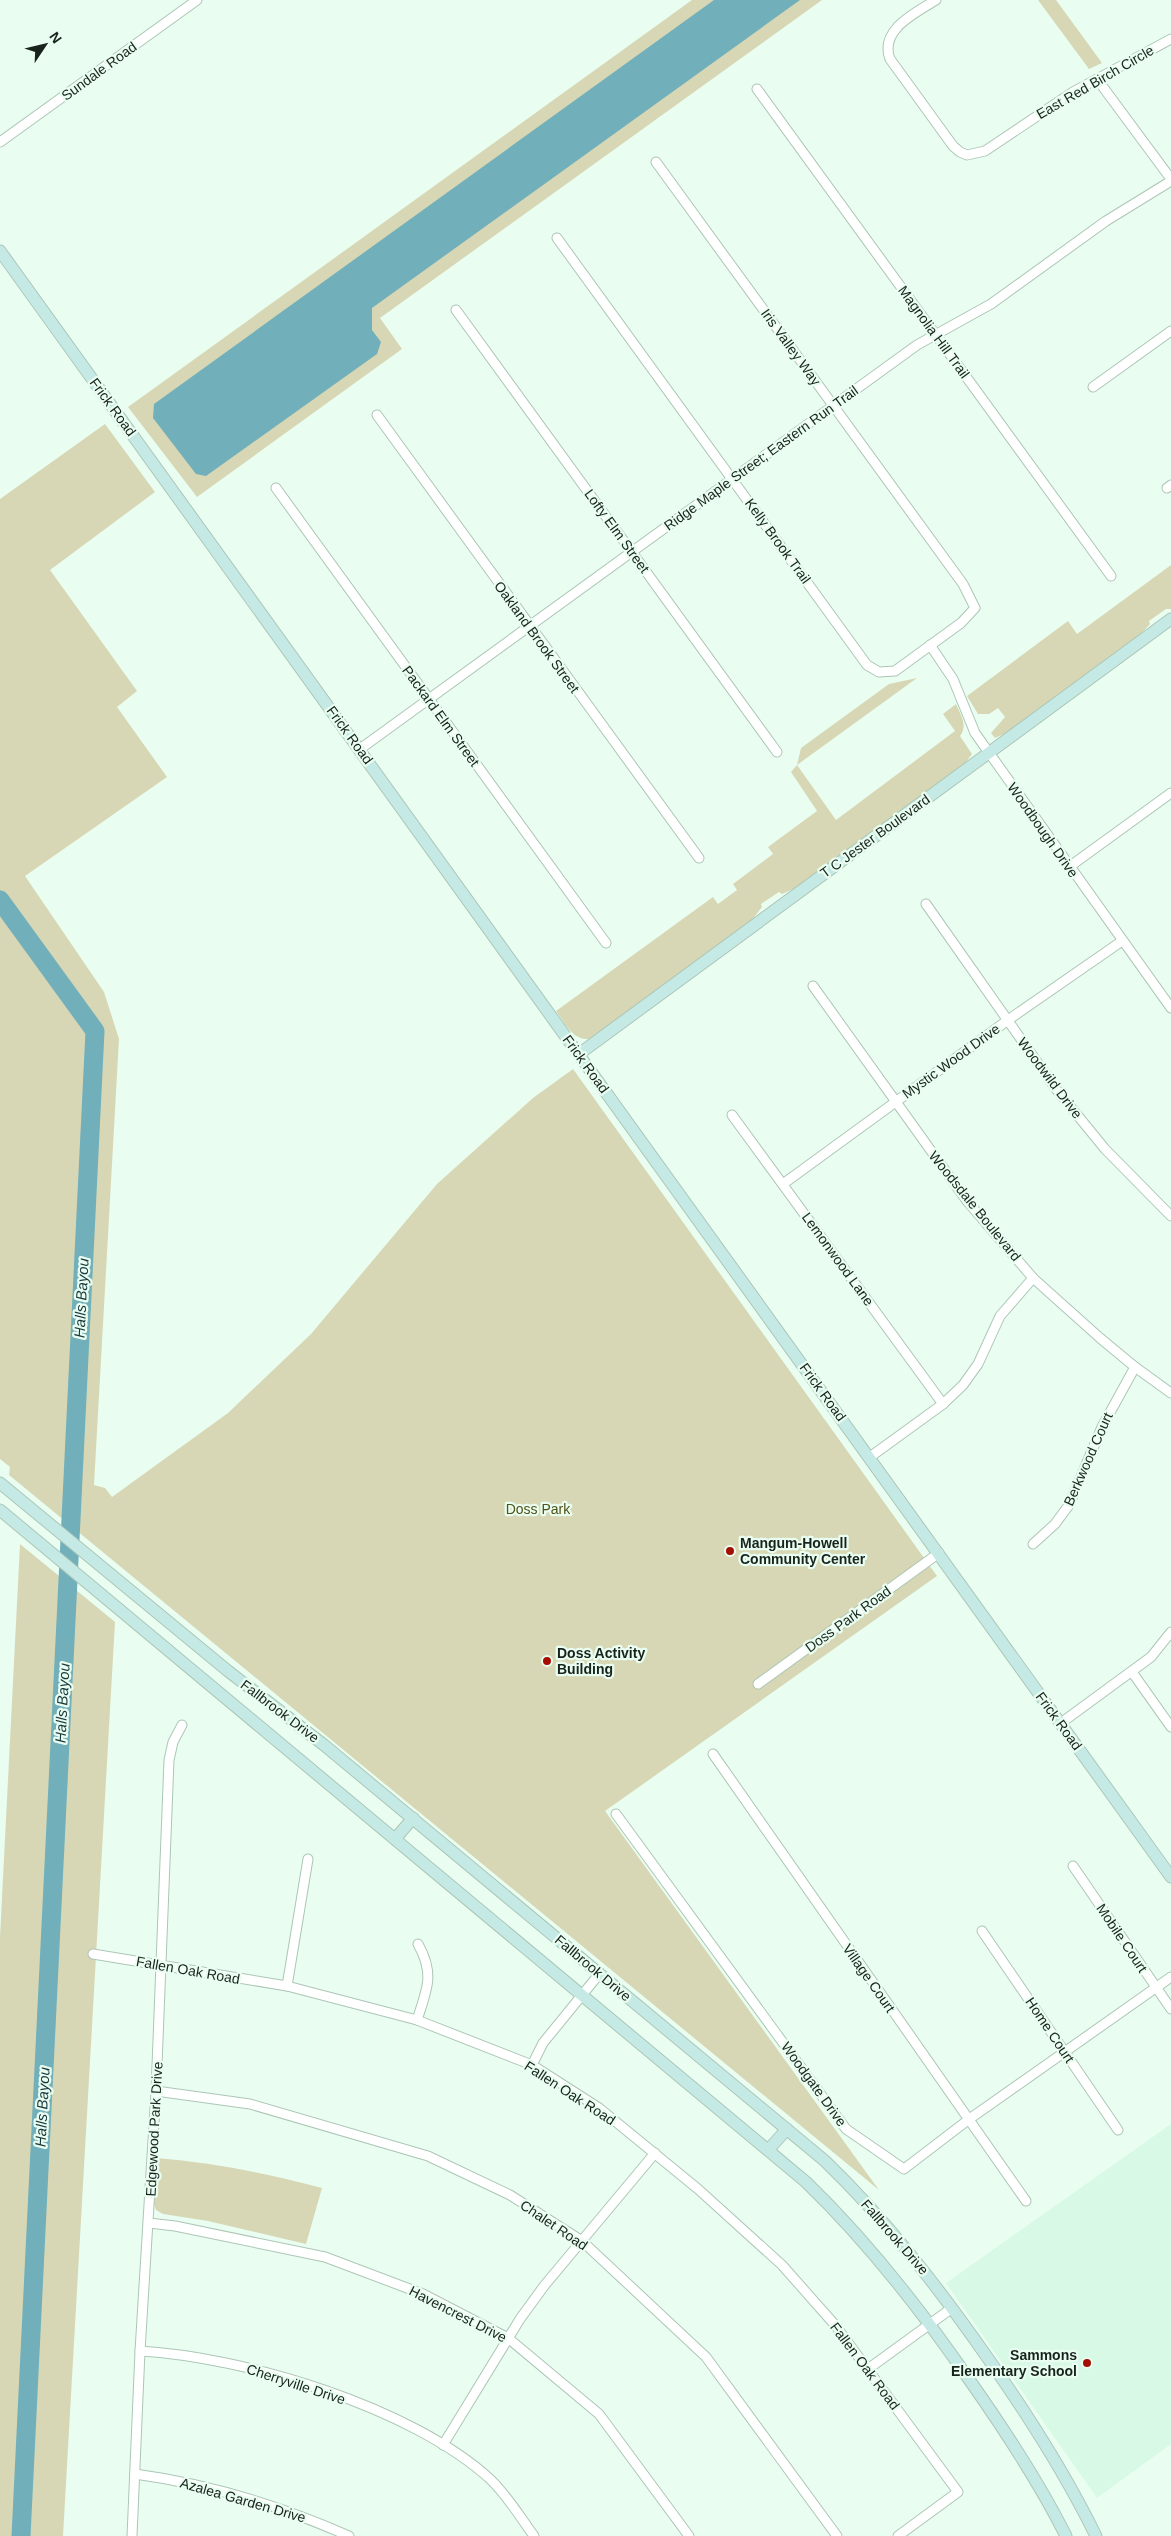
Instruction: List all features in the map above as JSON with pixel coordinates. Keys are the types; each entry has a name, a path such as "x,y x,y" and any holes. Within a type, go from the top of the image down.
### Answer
{"main road":[{"name":"Frick Road","path":"0,251 870,1457 1171,1878"},
{"name":"T C Jester Boulevard","path":"579,1054 1171,619"},
{"name":"Fallbrook Drive","path":"0,1483 228,1671 324,1744 825,2161 892,2231 952,2308 1048,2447 1073,2489 1096,2536"},
{"name":"Fallbrook Drive","path":"0,1510 769,2149 819,2194 872,2249 931,2324 1025,2461 1066,2536"},
{"path":"213,1688 228,1671"},
{"path":"395,1839 413,1818"},
{"path":"769,2149 787,2128"}],"street":[{"name":"Sundale Road","path":"0,142 197,0"},
{"name":"East Red Birch Circle","path":"936,0 895,28 887,43 890,59 953,146 967,155 985,151 1050,105 1171,39"},
{"path":"1097,79 1171,180"},
{"name":"Magnolia Hill Trail","path":"757,89 1111,576"},
{"name":"Iris Valley Way","path":"656,162 963,584 975,608"},
{"name":"Ridge Maple Street; Eastern Run Trail","path":"360,749 833,405 935,334 991,304 1106,221 1171,180"},
{"name":"Kelly Brook Trail","path":"557,238 867,665 879,672 895,671 961,623 975,608"},
{"name":"Lofty Elm Street","path":"456,310 777,752"},
{"path":"1093,387 1171,331"},
{"name":"Oakland Brook Street","path":"377,415 699,858"},
{"name":"Packard Elm Street","path":"276,488 606,943"},
{"name":"Woodbough Drive","path":"930,645 953,679 975,733 1171,1008"},
{"path":"1069,867 1171,794"},
{"name":"Woodwild Drive","path":"926,904 1056,1089 1105,1149 1171,1216"},
{"name":"Mystic Wood Drive","path":"782,1184 1008,1020 1122,941"},
{"name":"Woodsdale Boulevard","path":"813,986 894,1102 967,1201 1033,1278 1134,1367 1171,1393"},
{"name":"Lemonwood Lane","path":"732,1115 943,1404"},
{"path":"870,1457 943,1404 963,1385 978,1364 1000,1316 1033,1278"},
{"name":"Berkwood Court","path":"1033,1544 1055,1524 1069,1505 1102,1427 1134,1367"},
{"name":"Doss Park Road","path":"758,1684 939,1553"},
{"path":"1061,1723 1151,1657 1171,1632"},
{"path":"1132,1672 1171,1727"},
{"name":"Edgewood Park Drive","path":"132,2536 140,2351 156,2091 169,1760 173,1742 182,1725"},
{"name":"Village Court","path":"713,1754 1026,2201"},
{"name":"Woodgate Drive","path":"616,1814 846,2129 904,2169 968,2120 1171,1977"},
{"path":"287,1986 308,1859"},
{"name":"Mobile Court","path":"1073,1866 1171,2009"},
{"name":"Home Court","path":"982,1931 1118,2130"},
{"path":"416,2020 429,1979 428,1967 418,1944"},
{"name":"Fallen Oak Road","path":"94,1954 287,1986 416,2020 532,2065 599,2108 747,2231 782,2265 835,2325 958,2492 898,2536"},
{"path":"532,2065 544,2043 600,1973"},
{"name":"Chalet Road","path":"156,2091 250,2104 428,2156 510,2195 582,2240 706,2358 837,2536"},
{"path":"443,2445 508,2338 544,2286 655,2153"},
{"name":"Havencrest Drive","path":"148,2223 175,2226 326,2257 423,2294 508,2338 599,2414 689,2536"},
{"path":"868,2369 952,2308"},
{"name":"Cherryville Drive","path":"140,2351 175,2353 221,2360 277,2375 373,2410 443,2445 492,2480 534,2536"},
{"name":"Azalea Garden Drive","path":"135,2474 196,2484 272,2506 349,2536"}],"shaded area":[{"name":"Sammons Elementary School","path":"1171,2124 1171,2444 1097,2498 946,2283"}],"green space":[{"path":"692,0 822,0 380,318 402,349 197,497 128,407"},
{"path":"1038,0 1056,0 1102,63 1089,69"},
{"name":"Doss Park","path":"105,424 155,492 50,570 137,691 117,707 167,777 25,876 104,992 119,1039 94,1485 105,1488 112,1497 228,1413 311,1334 437,1184 533,1098 573,1069 937,1576 605,1811 879,2190 9,1475 10,1467 0,1459 0,499"},
{"path":"1171,565 1171,609 1166,609 1149,621 1150,624 1136,639 1011,731 995,738 991,733 1005,717 998,708 989,714 978,714 967,696 1068,621 1077,634"},
{"path":"917,678 797,765 801,748 889,684"},
{"path":"956,704 964,724 960,736 972,754 964,765 800,886 782,894 779,892 761,904 762,907 751,921 590,1039 584,1039 574,1034 556,1011 713,897 718,904 737,890 733,884 773,854 768,847 817,811 791,772 797,765 836,820 955,731 943,714"},
{"path":"20,1544 115,1622 63,2536 0,2536 0,1937"},
{"path":"156,2158 240,2169 322,2188 306,2244 208,2221 163,2214 156,2210 154,2204"}],"water":[{"path":"714,0 800,0 372,308 372,330 381,342 377,354 206,476 196,474 153,418 154,404"}],"waterway":[{"name":"Halls Bayou","path":"0,900 95,1031 21,2536"}],"place":[{"name":"Mangum-Howell Community Center","path":"730,1551"},
{"name":"Doss Activity Building","path":"547,1661"},
{"name":"Sammons Elementary School","path":"1087,2363"}]}
